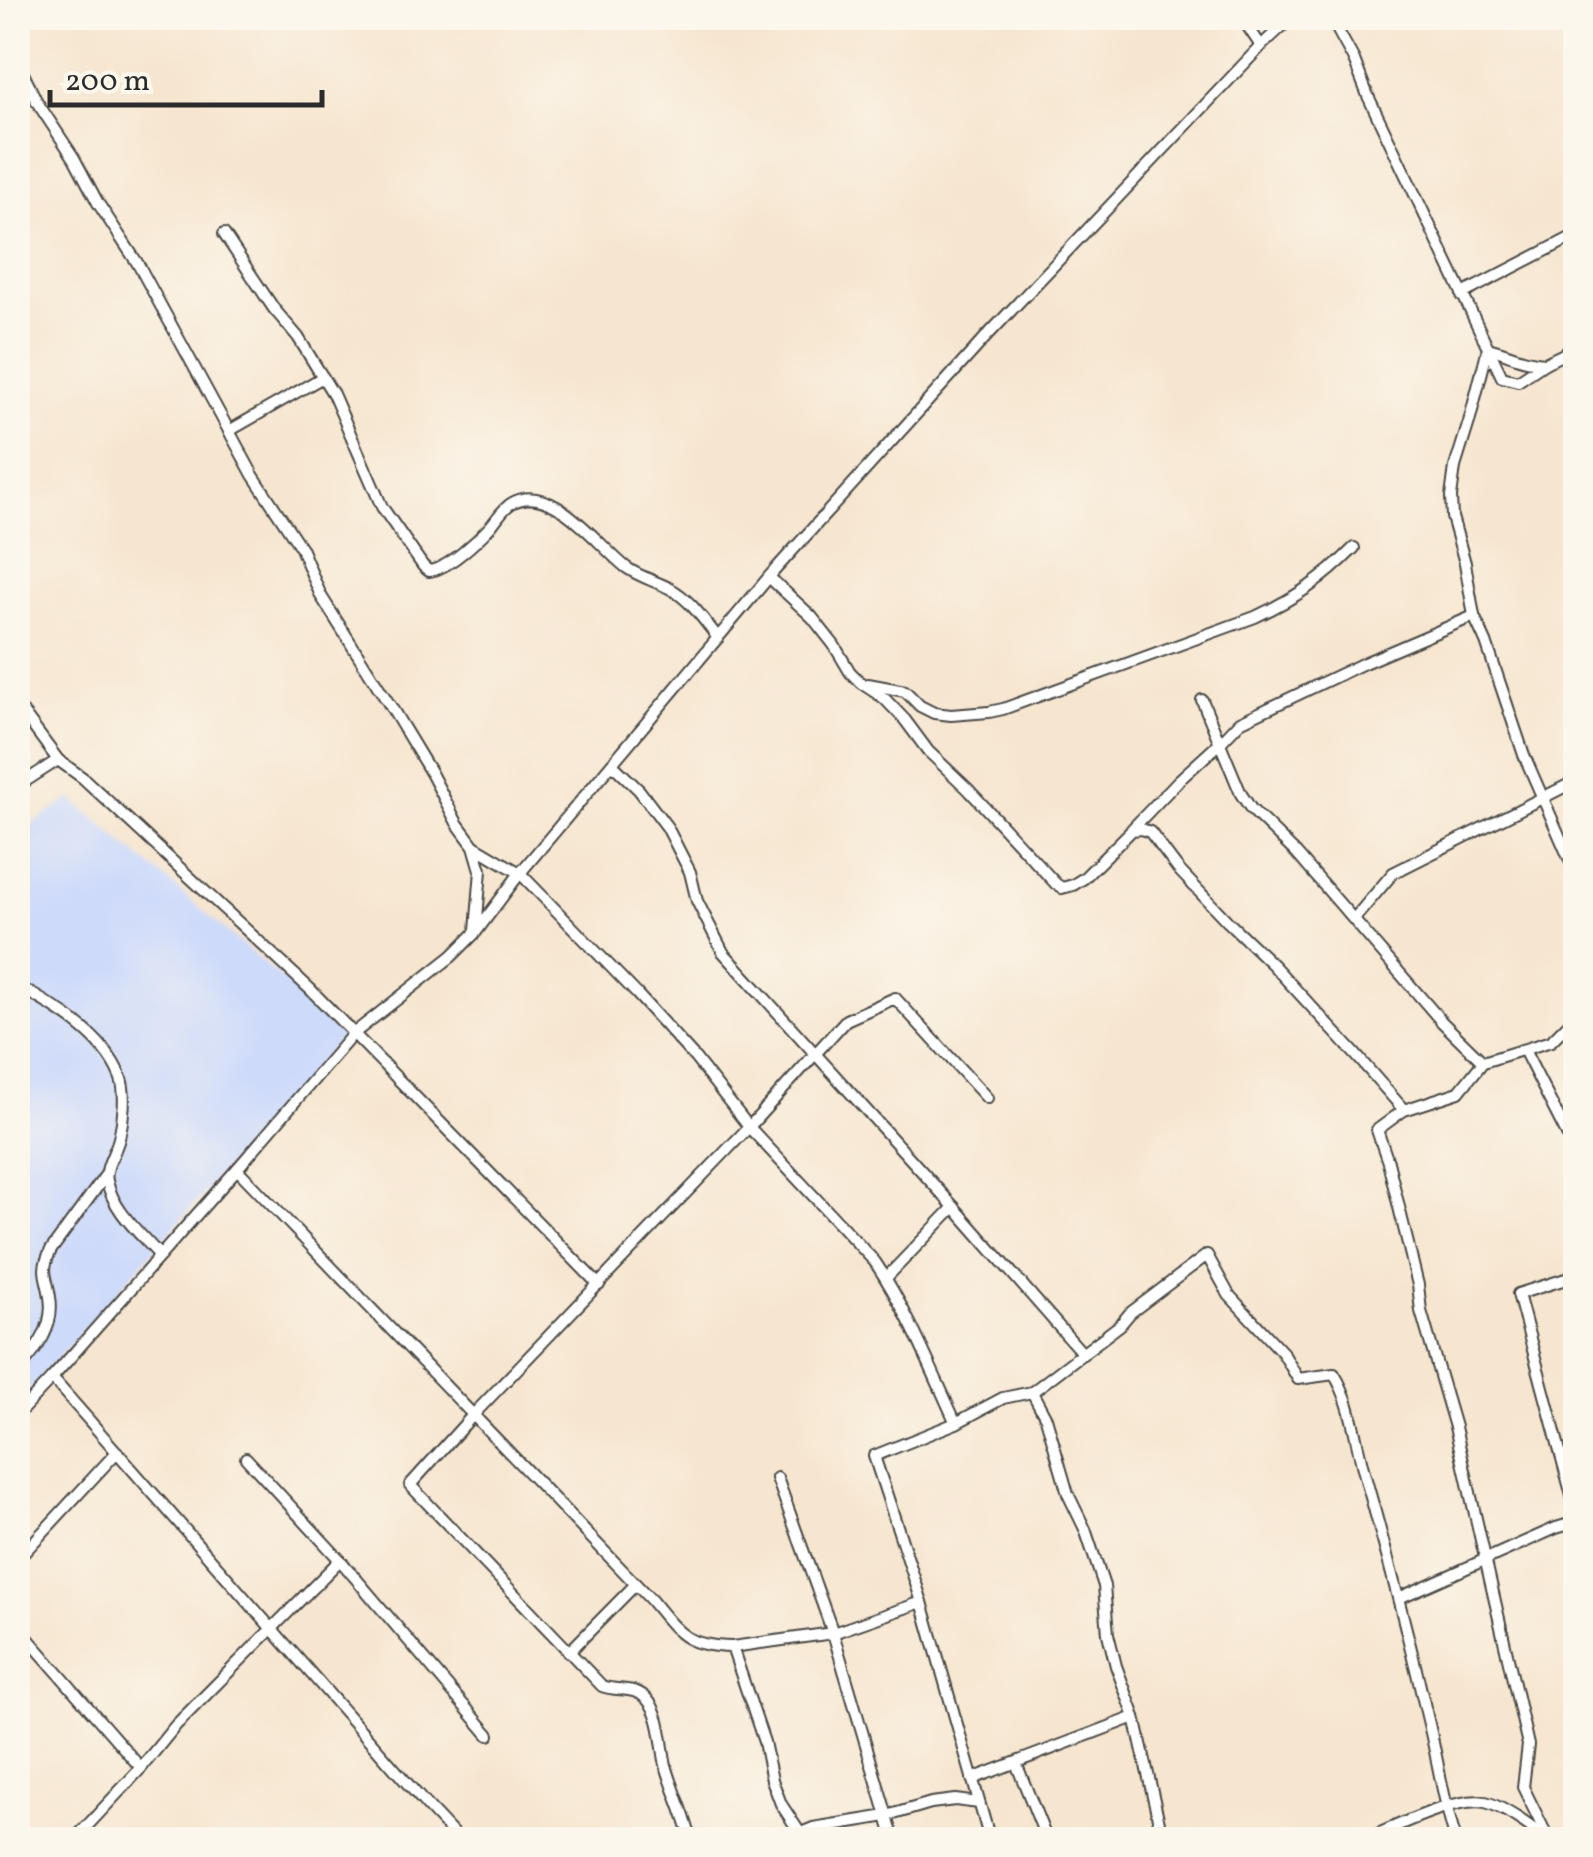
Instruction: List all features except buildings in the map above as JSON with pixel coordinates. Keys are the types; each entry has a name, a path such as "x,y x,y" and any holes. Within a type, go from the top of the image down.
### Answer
{"street":[{"path":"1242,18 1261,46"},
{"path":"18,1414 353,1034 452,956 476,932 520,873 769,577 985,338 1291,18"},
{"path":"1331,18 1502,377 1518,381 1576,348"},
{"path":"18,63 37,102 147,281 253,476 301,548 321,596 431,773 456,823 474,846 520,873 695,1058 749,1127 875,1262 956,1423"},
{"path":"224,234 334,394 382,507 430,571 440,570 476,541 513,502 541,500 576,520 632,571 671,589 692,606 718,638"},
{"path":"1462,296 1576,235"},
{"path":"1488,348 1523,362 1545,364"},
{"path":"1488,348 1454,467 1452,517 1474,616 1524,755 1576,874"},
{"path":"229,431 323,378"},
{"path":"861,683 905,691 934,713 1003,709 1255,617 1327,576 1354,548"},
{"path":"769,577 812,617 850,672 884,698 1031,860 1062,888 1084,878 1240,722 1364,662 1474,616"},
{"path":"1202,700 1251,809 1296,852 1442,1022 1482,1062"},
{"path":"18,706 58,760 83,778 310,988 599,1284"},
{"path":"18,786 58,760"},
{"path":"612,764 639,790 667,827 723,952 1083,1354"},
{"path":"1354,920 1392,873 1576,781"},
{"path":"1132,830 1150,832 1178,869 1286,978 1404,1110"},
{"path":"474,846 481,870 476,932"},
{"path":"18,986 82,1028 109,1058 122,1080 123,1105 119,1138 105,1176 44,1263 51,1312 47,1330 35,1352 18,1370"},
{"path":"690,1838 666,1766 658,1721 644,1696 634,1690 602,1686 410,1486 846,1020 895,998 987,1098"},
{"path":"1547,1840 1523,1787 1528,1745 1455,1428 1425,1326 1377,1130 1404,1110 1459,1092 1482,1062 1551,1040 1576,1016"},
{"path":"1524,1050 1576,1152"},
{"path":"237,1169 474,1414 677,1632 692,1642 732,1647 833,1632 922,1602"},
{"path":"105,1176 123,1215 160,1256"},
{"path":"886,1278 954,1206"},
{"path":"990,1840 922,1602 874,1456 956,1423 1003,1398 1032,1392 1207,1255 1228,1295 1283,1353 1298,1380 1334,1374 1349,1403 1456,1840"},
{"path":"1576,1279 1518,1294 1576,1511"},
{"path":"52,1378 459,1840"},
{"path":"1032,1392 1046,1418 1068,1494 1104,1586 1108,1634 1135,1717 1163,1840"},
{"path":"18,1559 117,1452"},
{"path":"246,1458 340,1560 489,1734"},
{"path":"777,1478 833,1632 894,1840"},
{"path":"1399,1598 1576,1522"},
{"path":"74,1840 176,1725 340,1560"},
{"path":"569,1652 636,1585"},
{"path":"18,1627 141,1768"},
{"path":"732,1647 764,1742 772,1780 800,1833"},
{"path":"972,1779 1135,1717"},
{"path":"1016,1763 1046,1840"},
{"path":"1364,1840 1446,1807 1485,1802 1533,1827 1547,1840"},
{"path":"785,1839 813,1828 887,1816 931,1803 979,1803"}],"shaded area":[{"path":"71,798 346,1033 18,1404 18,834"}]}
